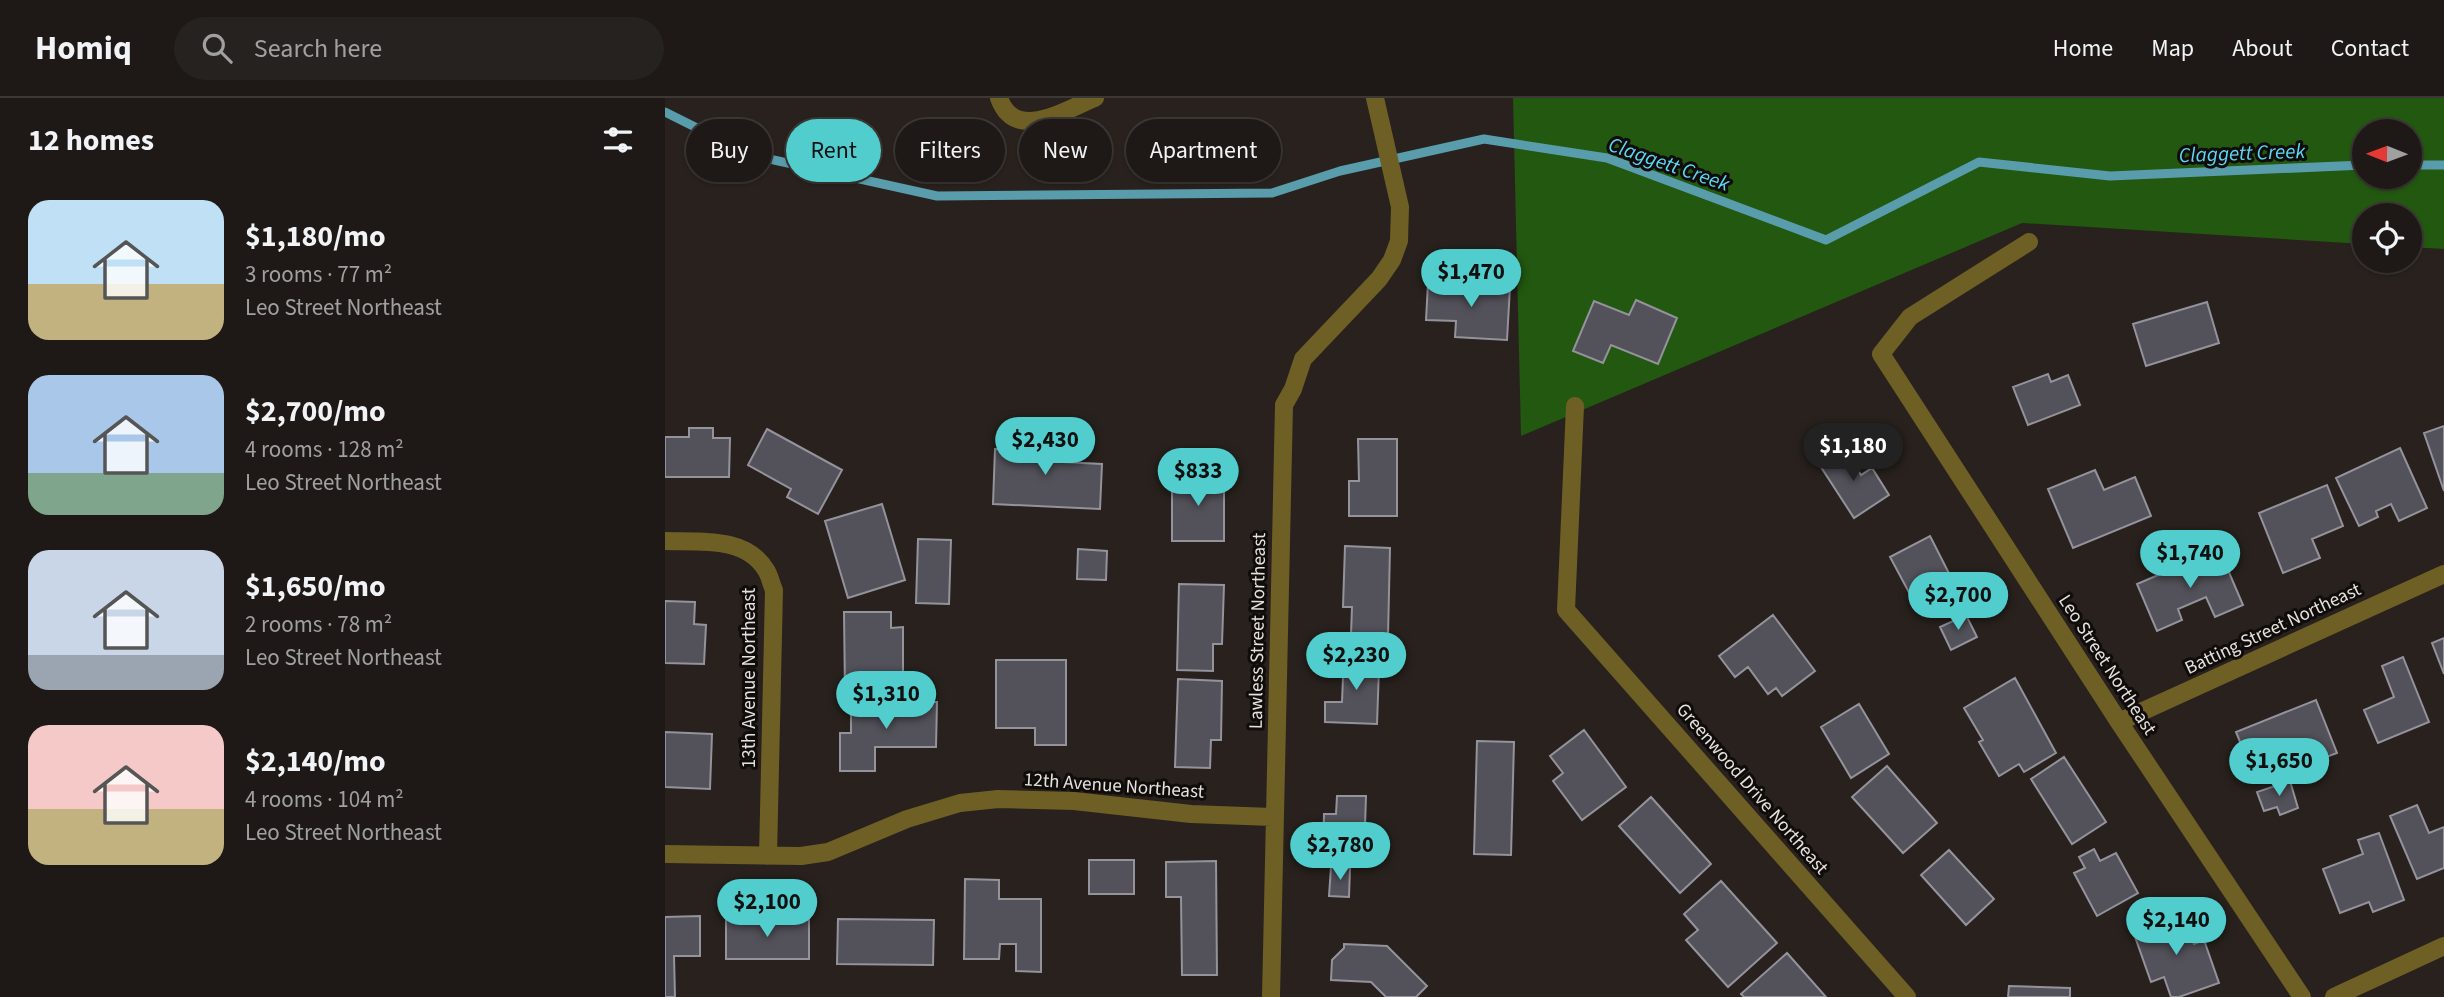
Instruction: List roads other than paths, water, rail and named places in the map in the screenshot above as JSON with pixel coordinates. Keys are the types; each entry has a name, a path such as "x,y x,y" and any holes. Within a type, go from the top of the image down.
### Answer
{"street":[{"path":"999,98 1011,116 1022,122 1044,118 1095,98"},
{"name":"Lawless Street Northeast","path":"1272,997 1284,405 1303,359 1379,279 1392,260 1399,242 1400,207 1375,98"},
{"name":"Leo Street Northeast","path":"2029,242 1910,317 1881,354 2119,722 2302,997"},
{"name":"Greenwood Drive Northeast","path":"1575,406 1566,610 1907,997"},
{"name":"13th Avenue Northeast","path":"665,541 731,545 755,556 767,570 774,590 768,856"},
{"name":"Batting Street Northeast","path":"2119,722 2444,574"},
{"name":"12th Avenue Northeast","path":"665,854 801,856 828,852 907,819 960,803 998,799 1074,802 1191,814 1275,817"},
{"path":"2334,997 2444,946"}],"waterway":[{"name":"Claggett Creek","path":"665,112 751,155 937,196 1272,193 1340,171 1484,139 1607,158 1826,240 1979,162 2110,176 2352,166"},
{"name":"Claggett Creek","path":"2422,165 2444,165"}]}
